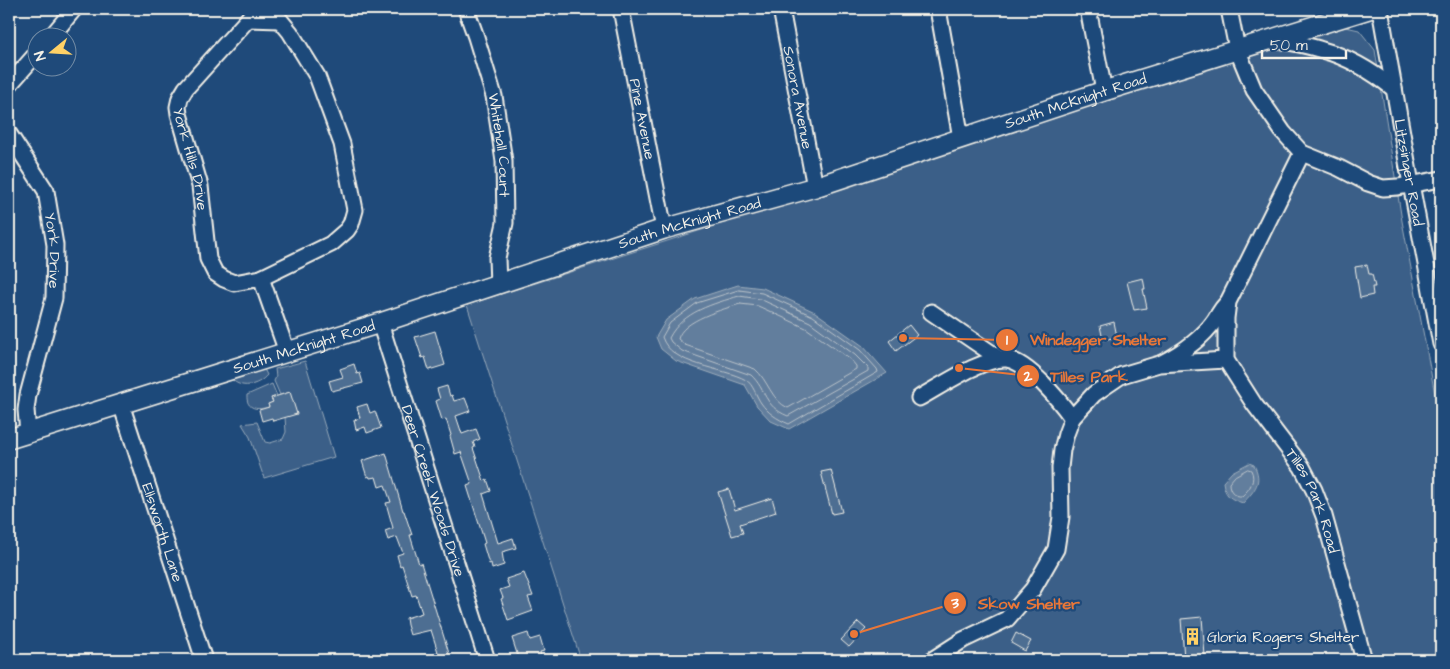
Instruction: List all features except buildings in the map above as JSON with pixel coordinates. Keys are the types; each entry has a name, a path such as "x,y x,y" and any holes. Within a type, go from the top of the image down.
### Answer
{"main road":[{"name":"South McKnight Road","path":"9,439 380,323 664,230 815,187 1104,91 1369,9"}],"street":[{"path":"58,28 74,9"},
{"name":"Whitehall Court","path":"466,9 494,96 504,161 505,223 497,258 498,285"},
{"name":"Pine Avenue","path":"621,9 664,230"},
{"name":"Sonora Avenue","path":"781,9 815,187"},
{"path":"938,9 961,138"},
{"path":"1088,9 1104,91"},
{"path":"1229,9 1237,50 1254,90 1270,115 1302,153 1383,188 1441,179"},
{"name":"Litzsinger Road","path":"1380,9 1411,184 1436,279 1441,344"},
{"name":"York Hills Drive","path":"251,14 276,14 290,32 317,76 342,144 355,210 347,230 331,244 261,278 234,283 216,273 208,258 200,186 178,114 178,107 180,98 186,88 251,14"},
{"path":"1271,39 1322,50 1344,58 1380,78 1394,89"},
{"path":"9,85 28,63"},
{"name":"York Drive","path":"9,134 46,191 55,245 54,298 28,395 26,410 28,433"},
{"path":"932,660 963,640 1007,619 1034,589 1056,549 1061,517 1060,468 1062,450 1072,418 1094,394 1122,376 1159,364 1176,356 1196,341 1215,320 1221,309 1228,302 1302,153"},
{"path":"261,278 287,352"},
{"path":"1159,364 1226,360 1228,302"},
{"path":"931,312 1000,359"},
{"name":"Deer Creek Woods Drive","path":"380,323 486,660"},
{"path":"919,398 977,366 1000,359 1009,359 1020,364 1038,378 1063,405 1072,418"},
{"name":"Tilles Park Road","path":"1226,360 1254,404 1302,468 1314,490 1324,516 1364,660"},
{"name":"Ellsworth Lane","path":"121,404 202,660"}],"shaded area":[{"path":"1337,25 1359,30 1375,50 1402,221 1441,426 1441,660 581,660 467,305"},
{"path":"305,361 334,457 264,478 250,437 242,424 257,422 265,442 270,443 283,439 286,432 285,417 290,392 280,395 274,381 276,377 275,369"},
{"path":"264,369 267,375 254,384 239,384 231,378"},
{"path":"272,384 277,396 271,398 273,402 268,404 269,407 254,408 248,404 247,395"}],"water":[{"path":"738,285 763,288 815,312 863,346 887,373 789,429 771,421 757,406 745,385 676,361 661,349 656,337 666,320 695,299"},
{"path":"1249,463 1254,465 1257,471 1258,481 1254,490 1243,503 1229,496 1225,491 1223,482 1232,472"}],"place":[{"name":"Windegger Shelter","path":"903,338"},
{"name":"Tilles Park","path":"959,368"},
{"name":"Skow Shelter","path":"854,634"},
{"name":"Gloria Rogers Shelter","path":"1193,637"}]}
